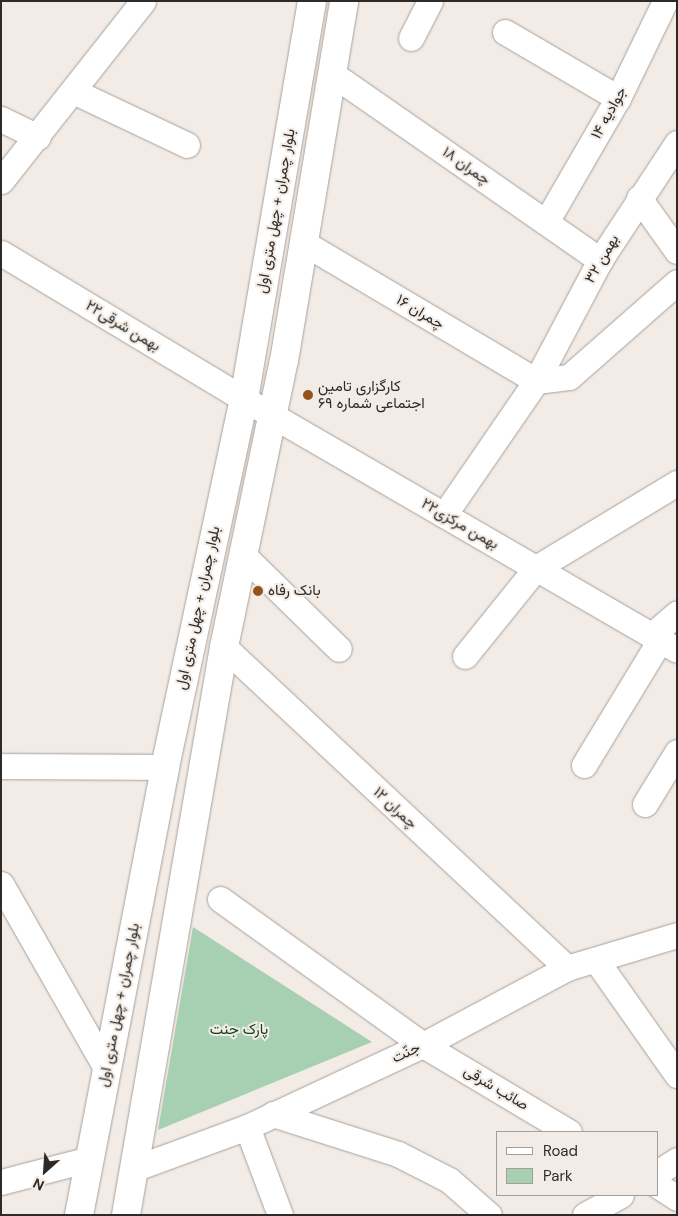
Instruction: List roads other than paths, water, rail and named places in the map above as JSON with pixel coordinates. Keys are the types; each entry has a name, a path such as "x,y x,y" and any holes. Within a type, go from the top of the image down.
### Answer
{"main road":[{"name":"بلوار چمران + چهل متری اول","path":"79,1215 165,767 244,399 312,1"},
{"name":"بلوار چمران + چهل متری اول","path":"126,1215 224,647 273,416 344,1"}],"street":[{"path":"1,181 38,137 143,1"},
{"path":"411,38 430,1"},
{"name":"جوادیه ۱۴","path":"546,222 618,98 665,1"},
{"path":"505,32 618,98"},
{"name":"چمران ۱۸","path":"331,72 600,260"},
{"path":"73,91 187,145"},
{"path":"1,119 38,137"},
{"name":"بهمن ۳۲","path":"444,515 536,381 600,260 677,142"},
{"path":"639,198 677,251"},
{"name":"چمران ۱۶","path":"304,243 536,381"},
{"name":"۲۲بهمن شرقی","path":"1,253 244,399"},
{"path":"536,381 570,377 677,282"},
{"name":"۲۲بهمن مرکزی","path":"244,399 663,642"},
{"path":"465,656 536,568 677,482"},
{"path":"243,555 339,649"},
{"path":"584,765 663,642 677,613"},
{"name":"چمران ۱۲","path":"224,647 567,968"},
{"path":"645,804 677,752"},
{"path":"1,766 165,767"},
{"path":"1,884 106,1068"},
{"name":"صائب شرقی","path":"220,899 423,1045 568,1131"},
{"name":"جنّت","path":"133,1169 246,1127 423,1045 567,968 677,935"},
{"path":"596,960 677,1075"},
{"path":"273,1114 398,1154 449,1180 489,1215"},
{"path":"246,1127 280,1215"},
{"path":"1,1182 90,1159"},
{"path":"658,1172 677,1160"},
{"path":"658,1186 677,1198"},
{"path":"585,1215 619,1196"}],"place":[{"name":"کارگزاری تامین اجتماعی شماره ۶۹","path":"308,395"},
{"name":"بانک رفاه","path":"258,591"}],"park label":[{"name":"پارک جنت","path":"239,1030"}]}
